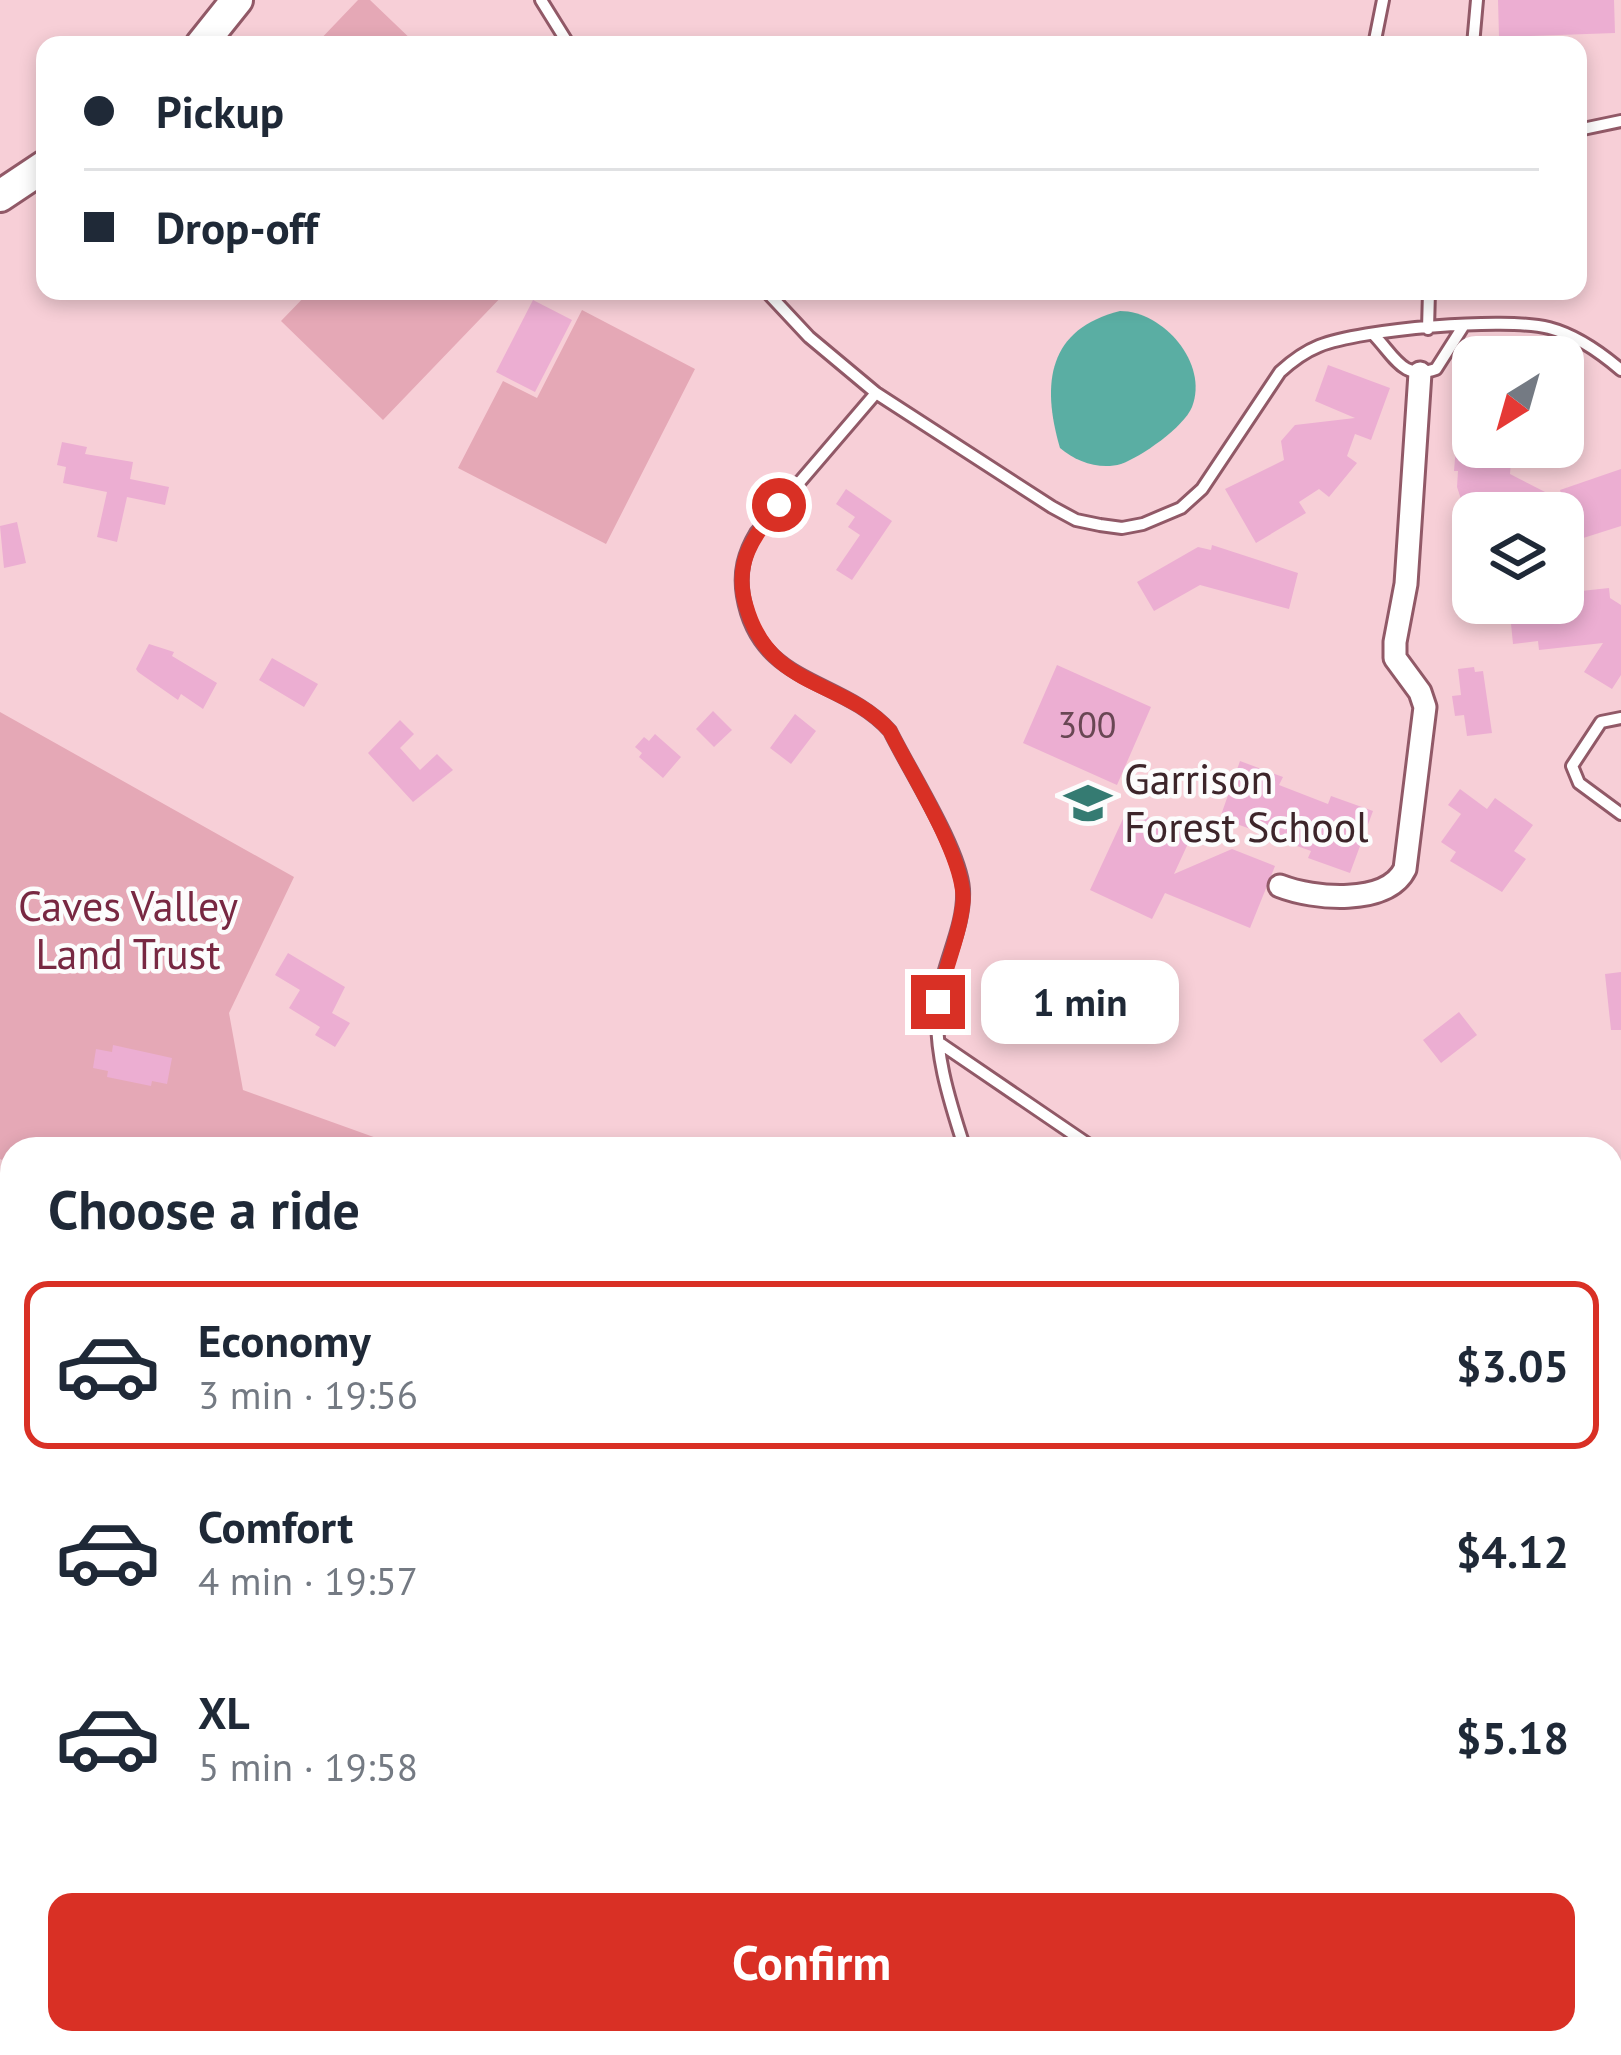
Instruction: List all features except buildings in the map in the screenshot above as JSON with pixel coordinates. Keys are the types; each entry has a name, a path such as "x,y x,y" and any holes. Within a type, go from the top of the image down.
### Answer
{"main road":[{"path":"208,36 237,0"},
{"path":"0,196 36,172"}],"street":[{"path":"1280,886 1321,896 1385,890 1398,883 1405,869 1425,706 1395,658 1395,642 1406,584 1420,374"}],"lane":[{"path":"541,0 563,36"},
{"path":"1376,36 1383,0"},
{"path":"1474,36 1477,0"},
{"path":"1587,128 1621,121"},
{"path":"774,300 808,337 876,393 1076,520 1122,528 1162,518 1202,489 1264,392 1296,357 1321,345 1374,335 1518,323 1572,336 1621,370"},
{"path":"1429,300 1429,329"},
{"path":"1374,335 1402,369 1420,374 1436,369 1464,325"},
{"path":"876,393 756,533 745,551 741,580 744,603 764,649 788,669 877,717 890,731 954,856 963,884 963,904 938,1002 940,1044 961,1137"},
{"path":"1621,718 1601,722 1572,766 1579,783 1621,814"},
{"path":"940,1044 1077,1137"}],"green space":[{"path":"358,0 370,0 408,36 324,36"},
{"path":"301,300 498,300 383,420 281,321"},
{"path":"582,310 695,369 606,544 458,468 503,381 537,398"},
{"name":"Caves Valley Land Trust","path":"0,712 294,877 229,1013 243,1090 374,1137 0,1137"}],"shaded area":[{"path":"1120,311 1152,320 1178,342 1194,373 1196,390 1187,415 1161,440 1121,464 1097,465 1060,448 1052,381 1064,345 1096,319"}],"place":[{"name":"Garrison Forest School","path":"1088,803"}],"route":[{"path":"779,505 745,551 744,603 764,649 816,686 877,717 890,731 954,856 963,884 963,904 938,1002"}]}
